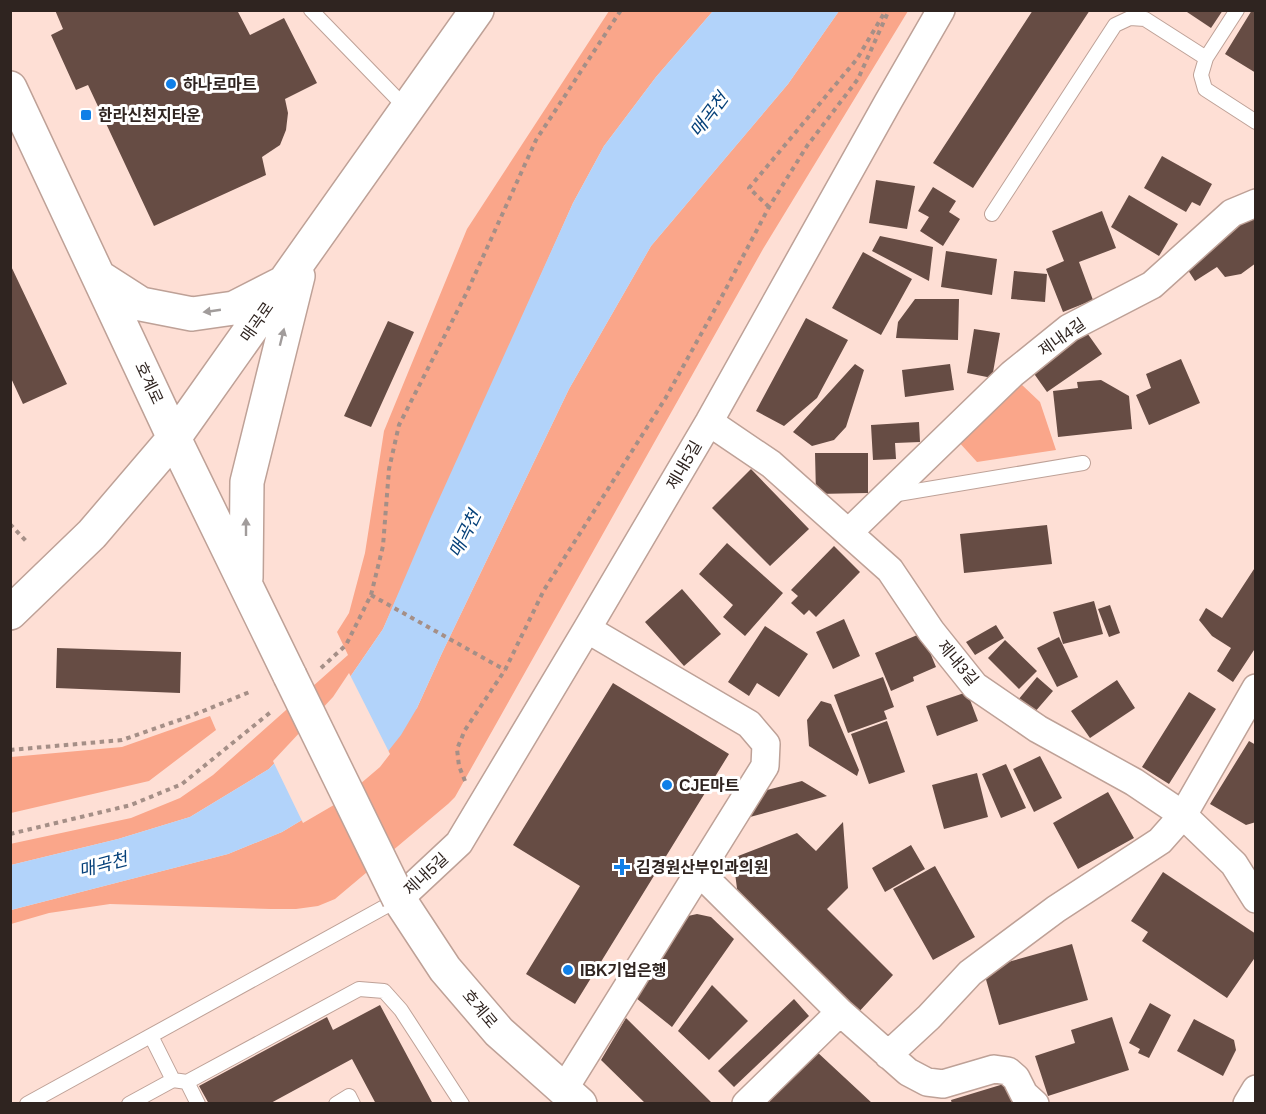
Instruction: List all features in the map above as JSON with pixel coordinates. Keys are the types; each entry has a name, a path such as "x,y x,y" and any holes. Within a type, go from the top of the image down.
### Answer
{"street":[{"name":"매곡로","path":"10,613 92,534 174,438 477,10"},
{"name":"제내5길","path":"399,899 459,843 709,422 941,10"},
{"name":"호계로","path":"10,88 246,586 305,672 399,899 445,969 499,1032 572,1096"},
{"name":"제내4길","path":"849,532 1012,374 1069,328 1152,285 1232,213 1256,203"},
{"path":"246,586 247,482 304,256"},
{"path":"99,278 141,304 192,314 234,308 285,282"},
{"name":"제내3길","path":"709,422 771,464 890,570 931,631 975,686 1038,729 1134,782 1183,815 1234,864 1256,899"},
{"path":"572,1096 699,872 765,766 766,744 749,724 587,629"},
{"path":"888,1055 929,1017 970,973 1056,909 1160,841 1183,815 1256,688"},
{"path":"699,872 840,1012 908,1072 927,1082 943,1084 994,1070 1008,1071 1016,1078 1024,1094 1035,1104"},
{"path":"746,1104 840,1012"},
{"path":"1247,1104 1256,1089"}],"lane":[{"path":"311,10 407,109"},
{"path":"1237,10 1206,58 1201,75 1205,89 1256,122"},
{"path":"992,214 1115,25 1130,18 1145,19 1206,58"},
{"path":"886,496 1083,463"},
{"path":"27,1104 399,899"},
{"path":"129,1104 180,1081 359,989 384,992 401,1010 462,1104"},
{"path":"151,1036 198,1104"},
{"path":"336,1104 349,1096 353,1104"}],"path":[{"path":"305,672 346,645 370,595 383,546 389,469 399,424 467,292 536,140 621,10"},
{"path":"466,783 459,766 457,749 465,730 505,670 544,591 665,399 769,207 807,146 858,79 887,10"},
{"path":"769,207 749,188 857,59 887,10"},
{"path":"10,524 26,541"},
{"path":"370,595 505,670"},
{"path":"10,750 122,740 191,716 252,691"},
{"path":"10,834 131,805 182,784 275,708"}],"shaded area":[{"path":"609,11 713,11 656,77 604,146 573,203 383,629 335,699 269,769 190,817 118,839 11,865 10,844 131,818 180,798 213,775 348,655 337,632 349,613 365,553 384,431 467,229"},
{"path":"839,11 908,11 763,249 455,797 335,899 318,906 271,909 110,904 49,913 11,924 11,910 228,854 282,832 337,799 417,708 569,389 651,246 788,84"},
{"path":"1021,384 1040,402 1056,450 977,462 957,440"},
{"path":"210,716 216,730 149,781 11,813 11,757 122,747"}],"water":[{"name":"매곡천","path":"713,11 839,11 788,84 651,246 569,389 417,708 401,735 378,764 337,799 282,832 228,854 11,910 11,865 118,839 190,817 269,769 335,699 383,629 430,519 573,203 604,146 656,77"}],"pier":[{"path":"349,673 390,754 380,767 339,802 303,823 273,761 333,697"}],"building":[{"path":"55,10 237,10 250,35 284,18 317,83 285,99 288,113 286,130 280,145 262,157 266,175 154,226 88,85 76,90 51,35 63,29"},
{"path":"1033,10 1090,10 973,188 933,163"},
{"path":"1184,10 1223,10 1211,28"},
{"path":"1252,10 1256,10 1256,73 1225,54"},
{"path":"1162,156 1212,184 1200,206 1192,202 1186,212 1144,188"},
{"path":"876,180 915,186 907,229 869,223"},
{"path":"933,187 956,201 949,212 960,219 943,246 920,231 929,217 918,211"},
{"path":"1129,195 1178,224 1159,256 1111,227"},
{"path":"1102,211 1116,248 1079,262 1093,300 1063,312 1046,269 1064,261 1052,231"},
{"path":"1256,218 1256,263 1241,274 1225,277 1217,267 1195,281 1184,264 1246,220"},
{"path":"880,236 933,247 929,281 872,251"},
{"path":"946,251 997,259 992,295 941,287"},
{"path":"863,252 912,279 881,335 832,308"},
{"path":"10,264 67,384 23,404 10,376"},
{"path":"1014,271 1047,274 1045,302 1011,299"},
{"path":"915,299 959,299 958,340 896,338 898,322"},
{"path":"806,318 848,340 817,398 784,426 756,411"},
{"path":"388,321 414,332 371,427 344,416"},
{"path":"974,329 1000,333 992,378 967,373"},
{"path":"1085,330 1102,354 1047,392 1030,368"},
{"path":"1181,359 1200,403 1149,425 1136,395 1151,388 1146,374"},
{"path":"855,364 864,370 846,427 834,440 812,446 793,432"},
{"path":"950,364 954,390 905,397 902,370"},
{"path":"1101,380 1129,396 1132,429 1058,437 1053,391 1078,388 1077,382"},
{"path":"919,422 920,442 895,443 896,459 873,460 871,425"},
{"path":"815,453 868,453 868,493 816,494"},
{"path":"751,469 809,529 770,566 712,508"},
{"path":"1047,525 1052,564 964,573 960,534"},
{"path":"727,543 783,593 745,636 723,617 733,605 699,574"},
{"path":"834,546 860,572 816,617 809,610 804,615 791,603 798,596 791,590"},
{"path":"1256,566 1256,647 1233,682 1217,671 1231,648 1212,636 1199,620 1206,608 1222,618"},
{"path":"682,589 721,634 684,666 645,622"},
{"path":"1094,601 1103,634 1063,644 1053,612"},
{"path":"1110,605 1120,633 1109,637 1098,609"},
{"path":"844,619 860,656 833,669 816,632"},
{"path":"996,625 1004,638 975,655 966,642"},
{"path":"765,626 808,654 779,697 757,683 749,696 728,682"},
{"path":"922,633 936,667 913,677 914,681 891,691 875,653"},
{"path":"1059,637 1078,677 1057,687 1037,648"},
{"path":"1005,640 1037,671 1019,689 988,658"},
{"path":"57,648 181,652 180,693 56,688"},
{"path":"883,677 894,707 884,711 887,719 848,733 834,695"},
{"path":"1037,677 1053,691 1034,713 1018,700"},
{"path":"1117,680 1135,708 1090,738 1071,711"},
{"path":"613,683 729,754 575,1004 526,974 580,886 513,845"},
{"path":"967,692 978,721 937,736 926,706"},
{"path":"1189,692 1216,709 1169,784 1142,767"},
{"path":"821,701 831,704 859,770 857,776 809,746 807,720"},
{"path":"887,721 905,772 869,784 851,734"},
{"path":"1249,741 1256,745 1256,822 1246,825 1210,804"},
{"path":"1040,756 1062,798 1034,812 1013,769"},
{"path":"1006,764 1026,808 1001,818 982,774"},
{"path":"977,773 988,817 944,829 932,785"},
{"path":"802,781 827,796 750,817 767,790"},
{"path":"1108,792 1134,838 1078,869 1053,823"},
{"path":"843,822 848,888 827,909 893,975 856,1015 738,896 733,858 797,833 816,851"},
{"path":"911,845 925,869 885,892 872,868"},
{"path":"935,866 975,937 933,960 893,889"},
{"path":"1163,872 1256,934 1256,956 1227,998 1142,941 1148,932 1131,921"},
{"path":"697,914 711,917 734,939 672,1027 636,998 688,916"},
{"path":"1072,944 1088,1000 999,1025 983,969"},
{"path":"712,985 748,1021 709,1060 678,1031"},
{"path":"794,999 809,1016 734,1087 718,1071"},
{"path":"1150,1003 1171,1015 1149,1058 1138,1053 1140,1049 1129,1043"},
{"path":"380,1005 433,1104 376,1104 352,1059 269,1104 209,1104 199,1086 327,1017 333,1030"},
{"path":"1112,1017 1129,1070 1048,1096 1035,1056 1075,1043 1071,1030"},
{"path":"626,1018 713,1104 646,1104 601,1060"},
{"path":"1194,1019 1234,1040 1236,1050 1223,1076 1177,1051"},
{"path":"816,1051 873,1104 767,1104"},
{"path":"1007,1083 1013,1104 952,1104 951,1100"}],"place":[{"name":"하나로마트","path":"171,84"},
{"name":"한라신천지타운","path":"86,115"},
{"name":"CJE마트","path":"667,785"},
{"name":"김경원산부인과의원","path":"622,867"},
{"name":"IBK기업은행","path":"568,970"}]}
